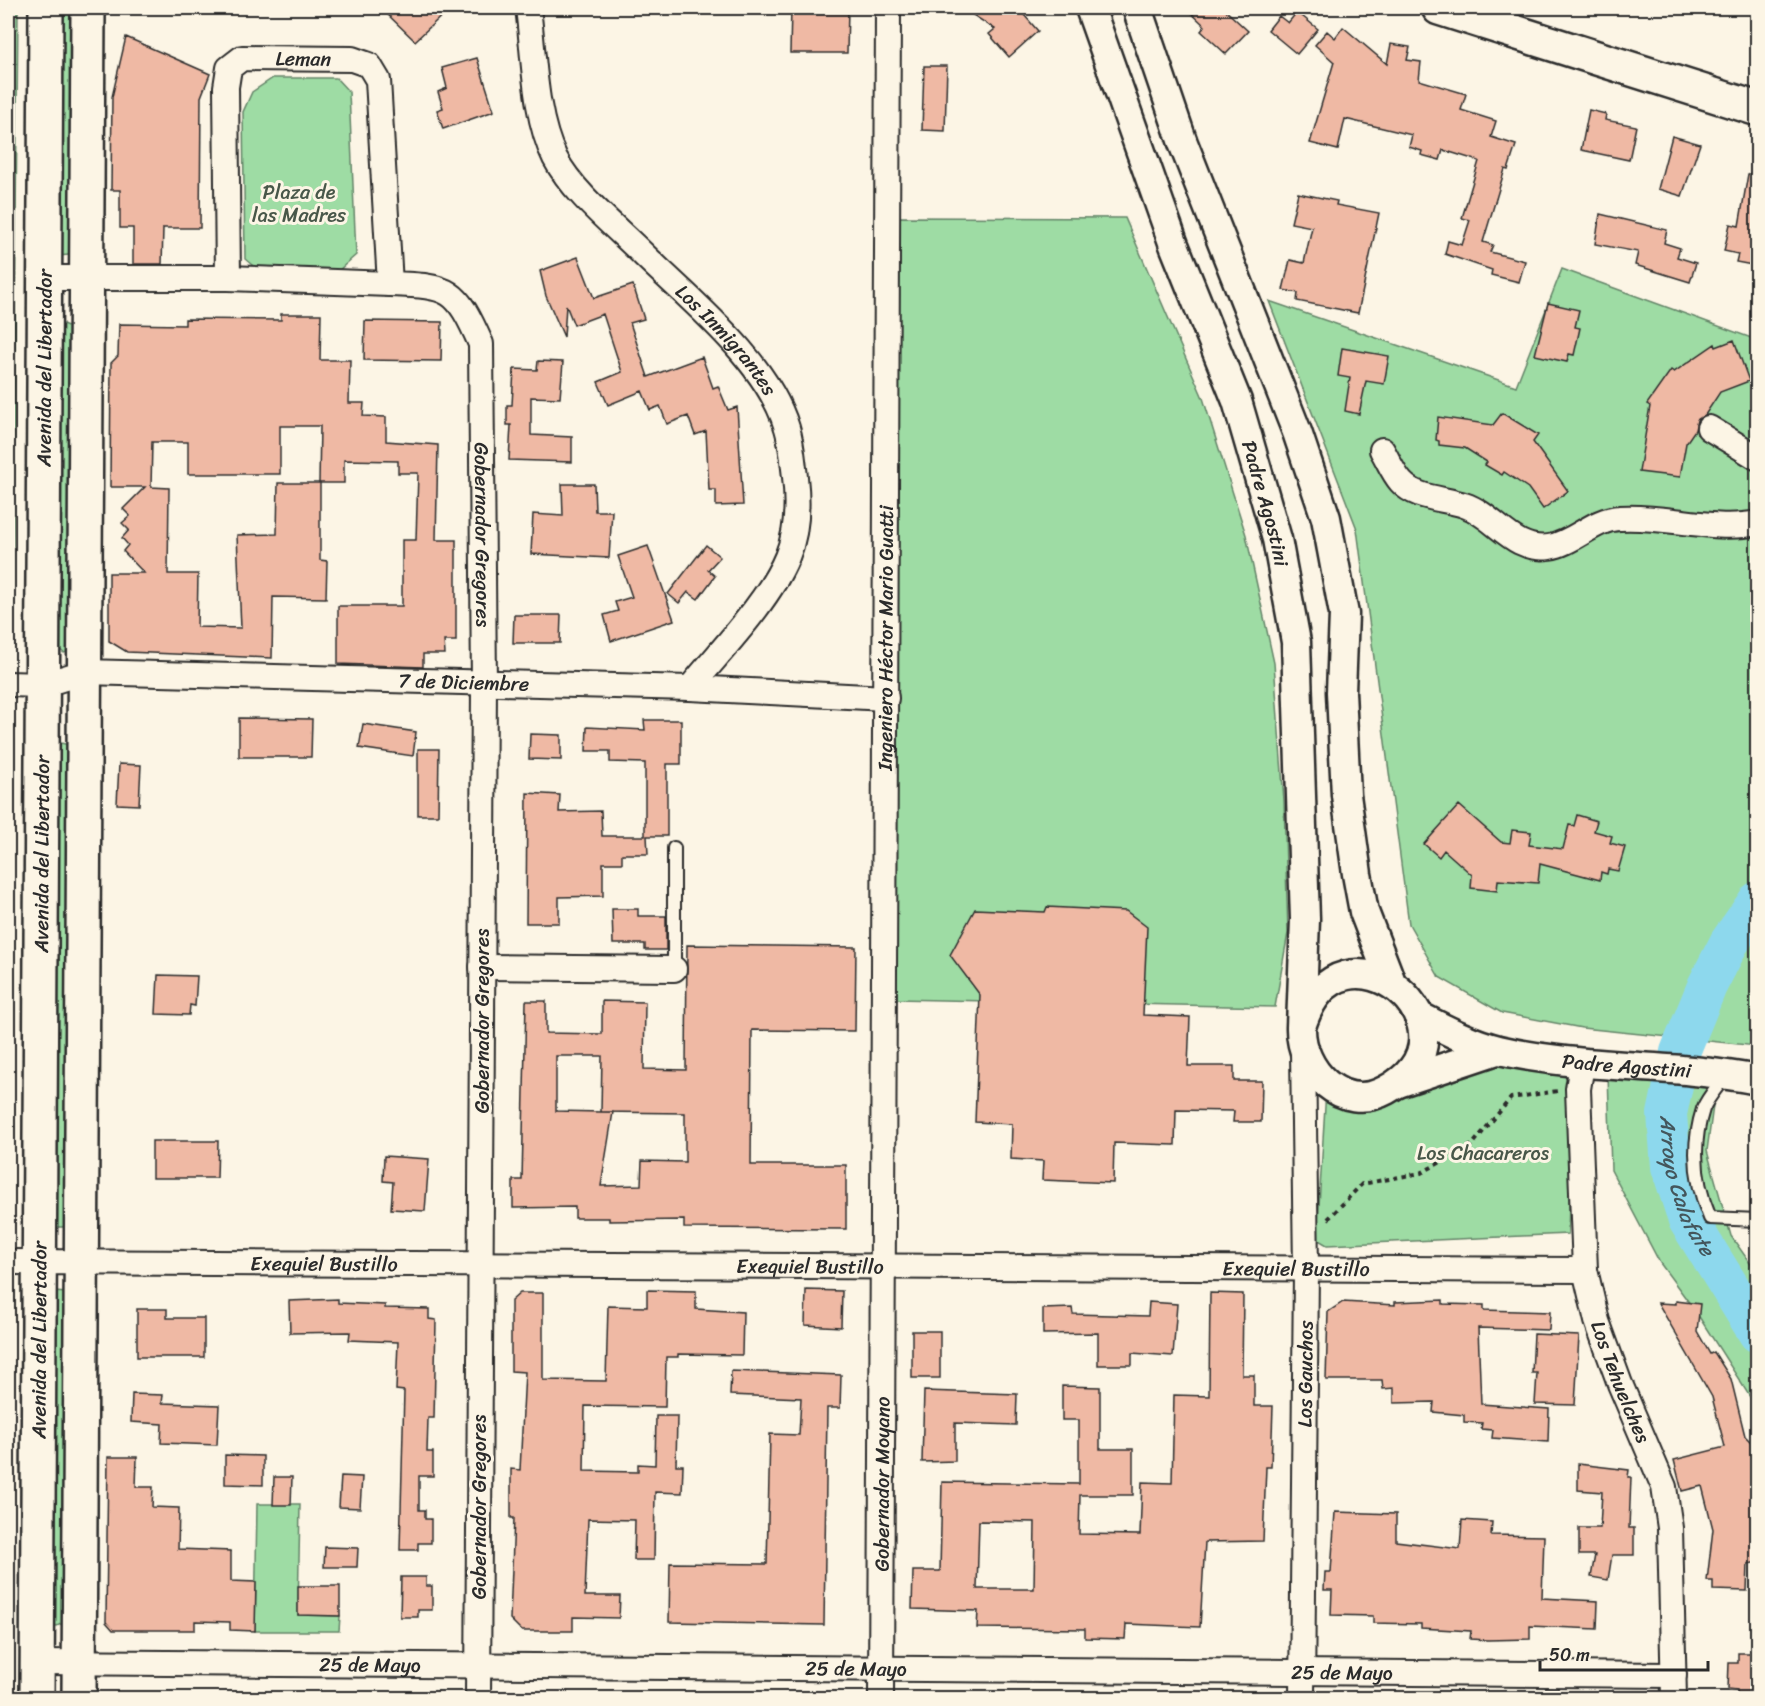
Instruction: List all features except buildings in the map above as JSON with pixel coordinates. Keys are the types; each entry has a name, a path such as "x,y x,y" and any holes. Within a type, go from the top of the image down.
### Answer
{"main road":[{"name":"Avenida del Libertador","path":"37,1698 23,1263 42,685 46,8"},
{"name":"Avenida del Libertador","path":"79,1698 87,8"},
{"path":"1439,8 1758,109"}],"street":[{"name":"Los Inmigrantes","path":"528,8 541,114 545,135 557,161 585,195 736,346 769,390 787,427 793,461 796,502 793,536 786,559 766,592 690,688"},
{"name":"Ingeniero Héctor Mario Guatti","path":"884,1268 888,8"},
{"name":"Padre Agostini","path":"1090,8 1170,235 1237,400 1277,539 1296,642 1305,919 1302,1039"},
{"path":"1137,8 1183,143 1297,432 1326,518 1344,614 1341,692 1346,784 1357,874 1364,912 1391,982"},
{"name":"Leman","path":"228,278 226,87 229,68 242,58 352,59 369,65 378,80 390,284"},
{"path":"44,278 228,278 390,284"},
{"name":"Gobernador Gregores","path":"390,284 430,285 448,291 464,307 481,344 484,685 478,1698"},
{"path":"1709,428 1758,458"},
{"path":"1382,450 1401,482 1416,492 1467,506 1523,544 1547,547 1564,543 1603,521 1620,518 1705,524 1758,523"},
{"name":"7 de Diciembre","path":"8,684 42,685 84,672 484,685 690,688 886,698"},
{"path":"482,967 674,969"},
{"path":"1353,975 1372,975 1391,982 1403,991 1419,1016 1422,1034 1420,1053 1411,1070 1398,1083 1381,1093 1342,1093 1324,1083 1311,1069 1302,1039 1313,1000 1334,981 1353,975"},
{"name":"Padre Agostini","path":"1419,1016 1460,1037 1580,1076 1652,1066 1722,1073 1758,1080"},
{"name":"Los Gauchos","path":"1302,1039 1306,1270 1302,1698"},
{"name":"Padre Agostini","path":"1398,1083 1497,1050"},
{"name":"Los Tehuelches","path":"1580,1076 1585,1270 1597,1321 1664,1487 1670,1528 1674,1698"},
{"name":"Exequiel Bustillo","path":"23,1263 1585,1270"},
{"name":"Gobernador Moyano","path":"881,1698 884,1268"},
{"name":"25 de Mayo","path":"37,1662 1674,1675"}],"lane":[{"path":"674,848 674,969"},
{"path":"1722,1073 1703,1108 1696,1158 1698,1190 1710,1218 1758,1221"}],"path":[{"path":"1304,1229 1318,1228 1362,1184 1420,1173 1472,1145 1511,1098 1580,1076"}],"green space":[{"path":"8,8 18,8 12,645 8,645"},
{"path":"58,8 73,8 71,249 68,255 59,256"},
{"name":"Plaza de las Madres","path":"273,78 336,78 349,92 356,255 339,270 258,270 245,259 243,112 252,92"},
{"path":"899,217 1125,218 1203,398 1246,535 1274,663 1284,801 1288,933 1275,1007 896,999"},
{"path":"1562,269 1757,340 1757,1046 1582,1028 1502,1013 1439,977 1409,924 1357,529 1269,301 1516,386"},
{"path":"60,325 72,328 70,651 64,653 59,649"},
{"path":"61,743 69,745 66,1227 56,1227 57,747"},
{"name":"Los Chacareros","path":"1525,1064 1573,1071 1568,1234 1327,1245 1317,1239 1326,1090 1479,1065"},
{"path":"1608,1074 1716,1083 1707,1151 1731,1236 1757,1273 1757,1408 1696,1312 1660,1263 1611,1170"},
{"path":"55,1292 66,1293 65,1622 57,1626 52,1625"},
{"path":"257,1504 300,1504 298,1615 340,1616 339,1631 255,1631"}],"waterway":[{"name":"Arroyo Calafate","path":"1758,901 1729,943 1707,986 1680,1052 1667,1114 1671,1167 1688,1220 1758,1333"}]}
